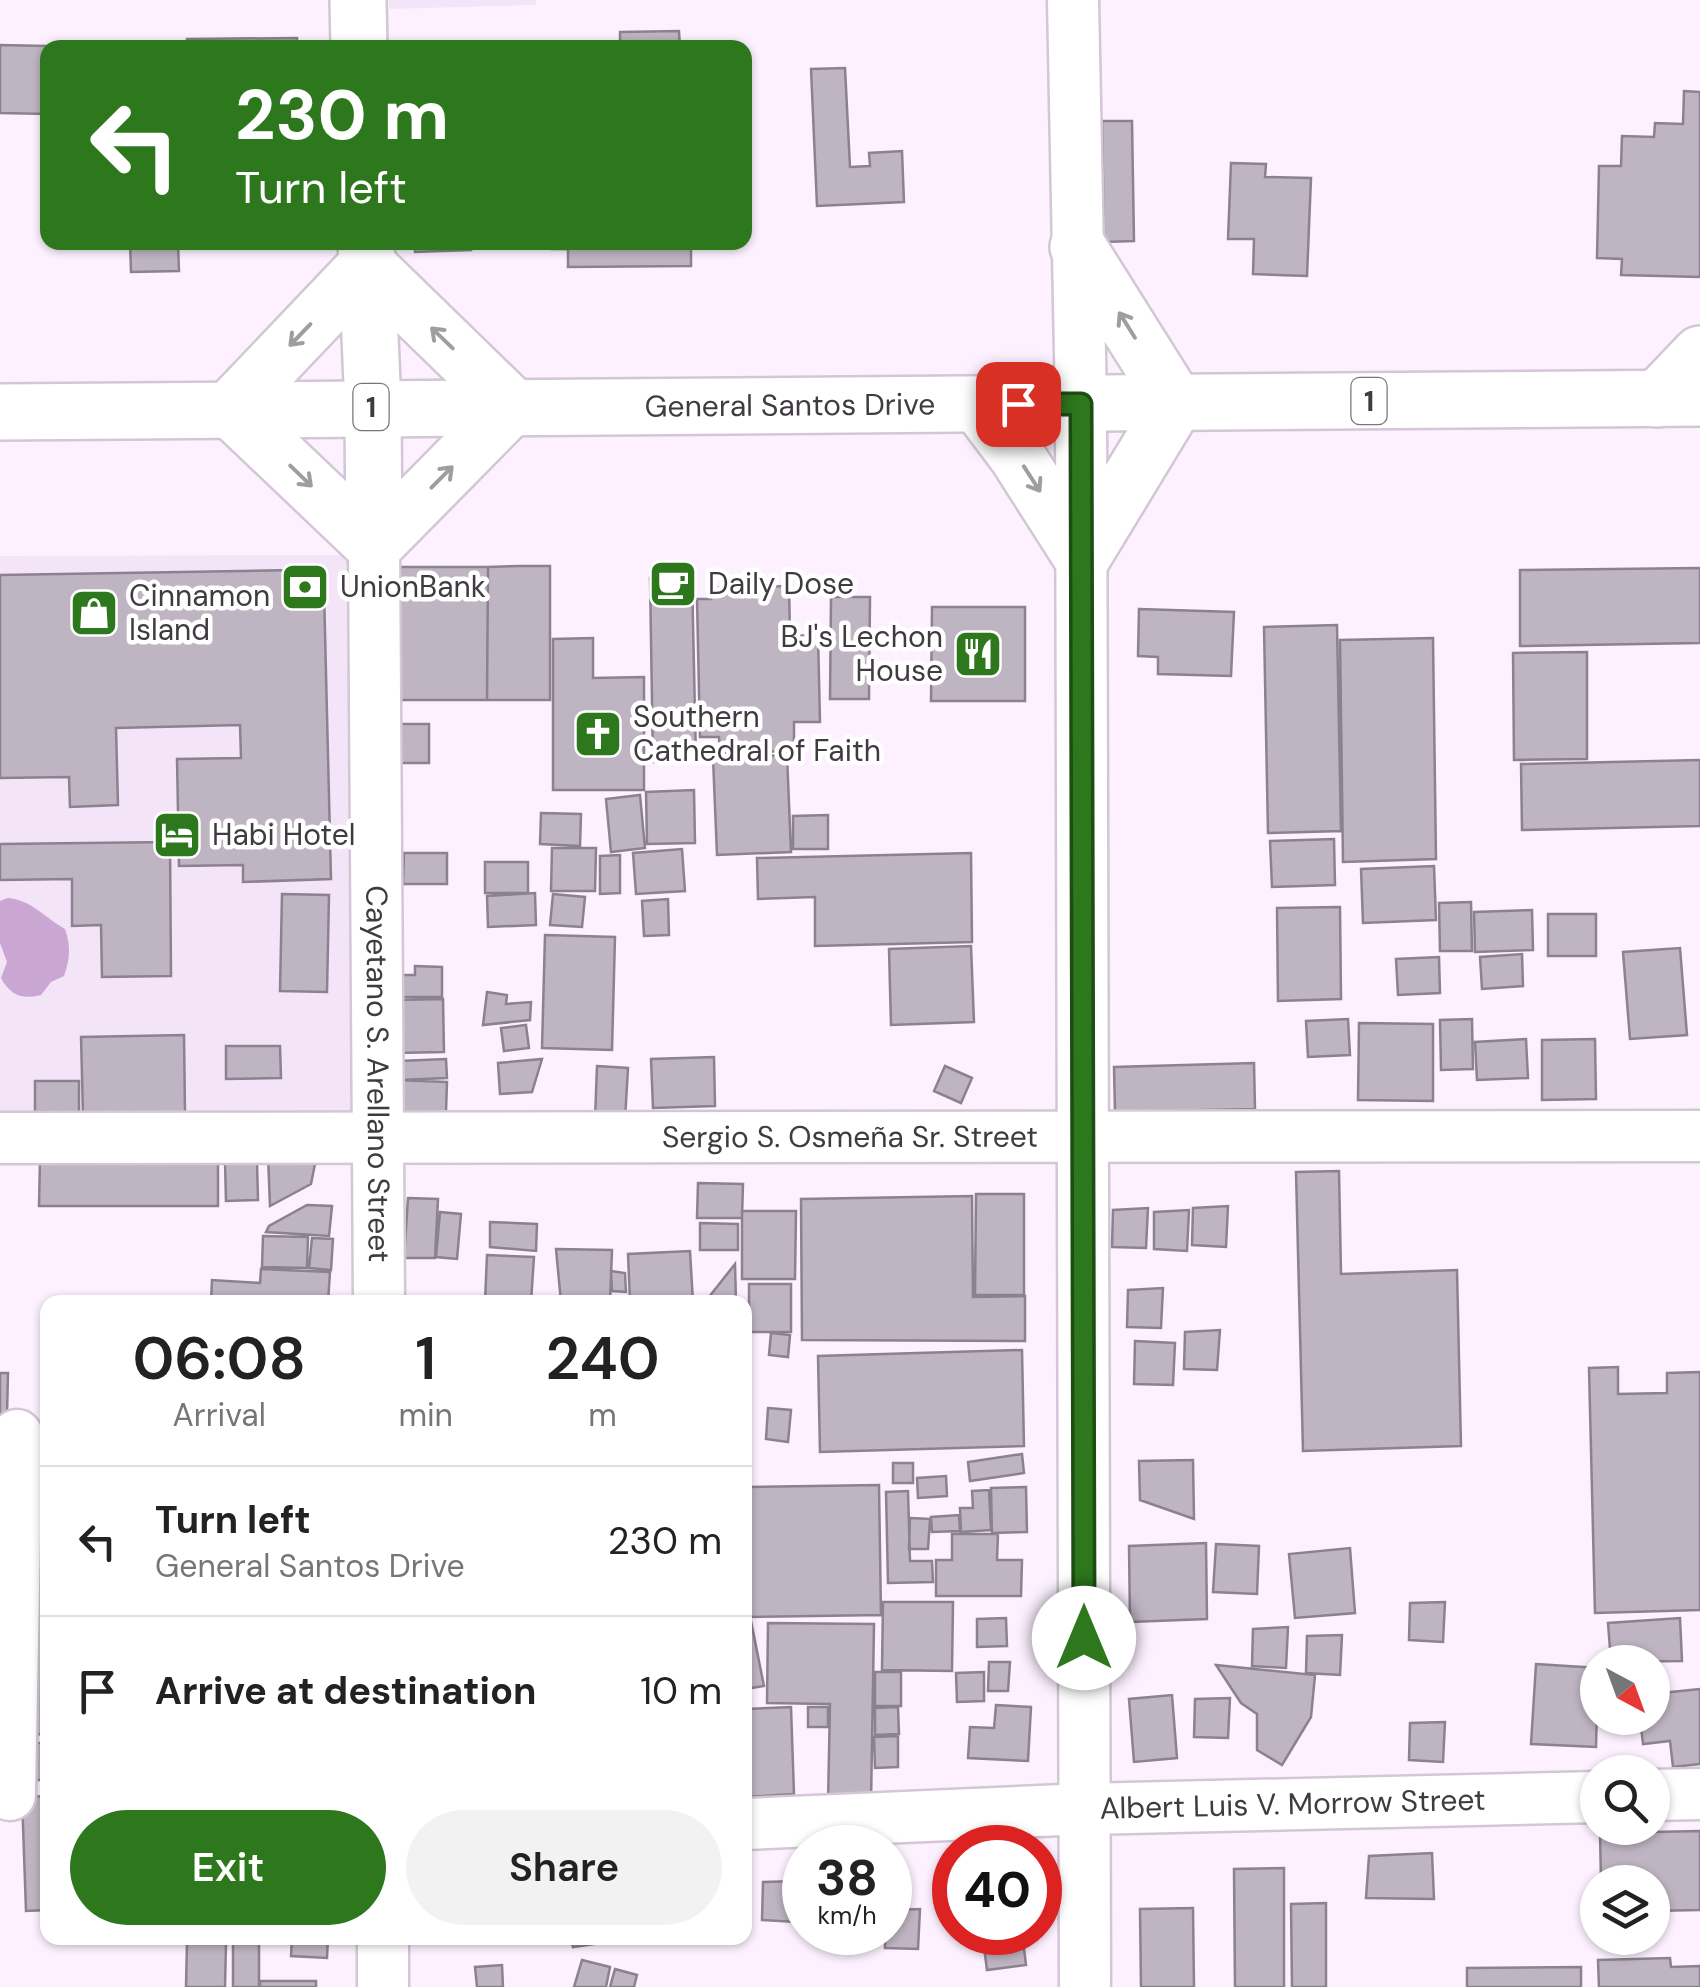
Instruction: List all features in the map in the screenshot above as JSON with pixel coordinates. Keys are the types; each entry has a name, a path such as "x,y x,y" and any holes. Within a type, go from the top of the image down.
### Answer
{"main road":[{"path":"358,0 360,40"},
{"path":"978,404 1017,456 1082,558 1176,403 1078,248"},
{"path":"367,254 512,406 374,546 230,409 367,254"},
{"name":"Cayetano S. Arellano Street","path":"367,254 374,546"},
{"path":"1700,354 1678,398 1700,440"},
{"name":"General Santos Drive","path":"0,412 1678,398"}],"street":[{"path":"1073,0 1081,404 1086,1987"},
{"name":"Cayetano S. Arellano Street","path":"374,546 378,1295"},
{"name":"Sergio S. Osmeña Sr. Street","path":"0,1138 1700,1136"},
{"path":"10,1795 22,1435"},
{"path":"1670,1795 1700,1794"},
{"name":"Albert Luis V. Morrow Street","path":"752,1824 1085,1809 1580,1796"},
{"path":"382,1945 383,1987"}],"shaded area":[{"path":"389,0 536,0 536,5 389,9"},
{"name":"Habi Hotel","path":"351,555 357,1113 0,1116 0,556"},
{"path":"8,898 31,906 65,929 69,952 64,976 51,982 41,995 17,995 1,978 7,962 0,943 0,901"}],"building":[{"path":"679,31 680,40 620,40 620,32"},
{"path":"297,38 297,40 187,40"},
{"path":"0,45 40,46 40,114 0,113"},
{"path":"845,68 850,167 870,166 869,153 902,151 904,202 817,206 811,69"},
{"path":"1684,91 1700,92 1700,277 1621,275 1622,259 1597,258 1599,166 1621,166 1622,136 1654,137 1655,123 1683,124"},
{"path":"1102,121 1132,121 1134,241 1104,242"},
{"path":"1231,163 1266,164 1265,177 1311,178 1307,276 1253,274 1254,239 1228,239"},
{"path":"130,250 178,250 179,271 131,272"},
{"path":"568,250 691,250 691,266 568,267"},
{"path":"550,566 550,700 487,700 488,567"},
{"path":"400,567 488,567 487,700 400,700"},
{"path":"1700,568 1700,643 1520,646 1520,570"},
{"path":"294,570 324,591 331,879 243,882 243,865 179,866 177,759 241,758 240,725 116,728 118,805 70,807 69,777 0,778 0,575"},
{"path":"692,576 696,761 653,762 650,578"},
{"path":"789,586 790,636 818,635 820,722 794,722 794,751 720,753 719,737 700,737 697,599 711,599 711,588"},
{"path":"831,597 870,597 869,699 830,699"},
{"name":"BJ's Lechon House","path":"932,607 1025,607 1025,701 931,701"},
{"path":"1139,609 1234,612 1231,676 1158,674 1158,657 1138,656"},
{"path":"1337,625 1341,831 1268,833 1264,627"},
{"name":"Southern Cathedral of Faith","path":"593,638 593,678 644,677 644,790 553,790 553,639"},
{"path":"1433,638 1436,859 1343,862 1340,640"},
{"path":"1587,652 1587,759 1514,760 1513,653"},
{"path":"401,724 429,724 429,763 401,763"},
{"path":"787,755 791,852 717,855 713,758"},
{"path":"1700,760 1700,826 1522,830 1521,764"},
{"path":"694,790 695,843 647,844 646,792"},
{"path":"640,795 645,848 611,852 606,799"},
{"path":"541,813 581,814 580,846 540,844"},
{"path":"828,815 828,849 793,849 793,816"},
{"path":"1334,839 1335,885 1272,887 1270,841"},
{"path":"170,842 171,976 102,977 101,925 72,926 72,879 0,880 0,844"},
{"path":"552,848 596,848 595,891 551,891"},
{"path":"682,849 685,891 636,894 633,853"},
{"path":"404,853 447,853 447,884 403,884"},
{"path":"971,853 972,942 815,946 815,897 758,899 757,858"},
{"path":"620,855 620,893 600,894 600,856"},
{"path":"485,862 528,862 528,893 485,893"},
{"path":"1434,866 1436,920 1363,923 1361,869"},
{"path":"535,893 536,925 488,927 487,896"},
{"path":"282,894 329,895 327,992 280,991"},
{"path":"553,894 585,897 582,927 550,925"},
{"path":"668,899 669,935 644,936 642,901"},
{"path":"1471,902 1472,951 1440,951 1439,903"},
{"path":"1340,907 1341,999 1278,1001 1277,908"},
{"path":"1532,910 1533,950 1475,952 1474,912"},
{"path":"1548,914 1596,914 1596,956 1548,956"},
{"path":"545,935 615,937 612,1050 542,1048"},
{"path":"971,946 974,1022 891,1025 889,949"},
{"path":"1680,948 1687,1035 1630,1039 1623,952"},
{"path":"1522,954 1523,986 1482,989 1480,957"},
{"path":"1439,957 1440,993 1398,995 1396,959"},
{"path":"415,966 442,967 442,997 399,997 399,975 415,975"},
{"path":"487,992 507,995 506,1004 531,1002 530,1020 483,1025"},
{"path":"443,999 444,1052 397,1053 396,1000"},
{"path":"1348,1019 1350,1055 1308,1057 1306,1021"},
{"path":"1472,1019 1473,1069 1441,1070 1440,1020"},
{"path":"1359,1023 1433,1024 1433,1101 1358,1100"},
{"path":"526,1025 529,1048 504,1051 501,1028"},
{"path":"184,1035 185,1113 83,1115 81,1037"},
{"path":"1526,1039 1528,1078 1477,1080 1475,1042"},
{"path":"1595,1039 1596,1099 1542,1100 1542,1040"},
{"path":"226,1046 280,1046 281,1078 226,1079"},
{"path":"714,1057 715,1106 653,1108 651,1059"},
{"path":"446,1059 447,1078 400,1080 399,1061"},
{"path":"542,1059 532,1092 500,1094 498,1063"},
{"path":"1254,1063 1255,1109 1115,1112 1114,1067"},
{"path":"597,1066 628,1068 625,1120 595,1119"},
{"path":"945,1066 972,1078 961,1103 934,1091"},
{"path":"397,1080 447,1082 446,1112 396,1111"},
{"path":"35,1081 79,1081 79,1112 35,1112"},
{"path":"317,1154 311,1184 270,1206 268,1156"},
{"path":"40,1160 218,1160 218,1206 39,1206"},
{"path":"225,1162 257,1162 258,1200 226,1201"},
{"path":"1339,1171 1341,1274 1457,1270 1461,1446 1303,1451 1296,1172"},
{"path":"698,1183 743,1184 742,1218 697,1218"},
{"path":"976,1194 1024,1194 1024,1295 975,1295"},
{"path":"972,1196 973,1297 1025,1296 1025,1341 802,1340 801,1199"},
{"path":"408,1198 438,1199 435,1258 404,1258"},
{"path":"307,1205 332,1206 329,1236 266,1232 269,1226"},
{"path":"1228,1206 1226,1247 1192,1245 1193,1208"},
{"path":"1148,1208 1146,1248 1112,1247 1113,1210"},
{"path":"1189,1210 1187,1251 1154,1249 1154,1212"},
{"path":"742,1211 796,1211 795,1279 742,1279"},
{"path":"440,1212 461,1214 457,1259 436,1257"},
{"path":"490,1222 537,1224 536,1251 490,1247"},
{"path":"700,1223 738,1224 738,1250 700,1250"},
{"path":"263,1236 308,1237 307,1268 262,1267"},
{"path":"312,1238 333,1239 331,1270 309,1268"},
{"path":"556,1249 612,1250 610,1295 560,1295"},
{"path":"690,1251 693,1295 630,1295 628,1254"},
{"path":"487,1255 534,1257 531,1295 485,1295"},
{"path":"735,1264 736,1295 711,1295"},
{"path":"261,1269 330,1272 328,1295 211,1295 212,1280 260,1283"},
{"path":"611,1271 625,1273 626,1292 612,1291"},
{"path":"749,1284 791,1284 791,1332 752,1332"},
{"path":"1163,1288 1161,1328 1127,1327 1128,1290"},
{"path":"1220,1330 1217,1370 1184,1369 1185,1332"},
{"path":"771,1333 790,1335 788,1357 769,1355"},
{"path":"1135,1341 1175,1343 1173,1385 1134,1384"},
{"path":"1022,1350 1024,1446 820,1452 818,1356"},
{"path":"1618,1367 1618,1394 1667,1393 1667,1373 1700,1372 1700,1610 1595,1613 1589,1368"},
{"path":"0,1373 8,1373 7,1415 0,1415"},
{"path":"768,1408 791,1410 788,1442 766,1439"},
{"path":"1022,1454 1024,1473 970,1481 968,1462"},
{"path":"1193,1460 1194,1519 1140,1500 1139,1461"},
{"path":"893,1463 913,1463 913,1483 893,1483"},
{"path":"946,1476 947,1496 918,1498 917,1478"},
{"path":"879,1485 881,1615 752,1617 752,1487"},
{"path":"1026,1487 1027,1532 992,1533 991,1488"},
{"path":"989,1490 991,1530 961,1532 960,1508 973,1508 972,1491"},
{"path":"908,1491 910,1561 932,1561 933,1582 888,1583 886,1492"},
{"path":"959,1515 960,1531 932,1532 931,1517"},
{"path":"910,1518 930,1519 928,1549 909,1549"},
{"path":"952,1534 998,1534 997,1560 1022,1560 1021,1596 936,1596 936,1560 952,1560"},
{"path":"1206,1543 1207,1619 1130,1622 1129,1546"},
{"path":"1216,1544 1259,1546 1257,1594 1213,1592"},
{"path":"1350,1548 1355,1613 1295,1618 1289,1554"},
{"path":"883,1602 953,1602 952,1671 882,1670"},
{"path":"1445,1602 1443,1642 1409,1640 1410,1603"},
{"path":"1006,1618 1007,1646 977,1647 977,1619"},
{"path":"1680,1618 1682,1661 1670,1661 1670,1645 1610,1645 1608,1623"},
{"path":"768,1623 874,1624 871,1803 828,1803 830,1704 767,1703"},
{"path":"752,1626 764,1686 752,1688"},
{"path":"1288,1627 1286,1668 1252,1666 1253,1629"},
{"path":"1342,1635 1340,1675 1306,1673 1307,1636"},
{"path":"40,1647 40,1734 24,1735 22,1648"},
{"path":"989,1662 1010,1662 1008,1691 988,1691"},
{"path":"1536,1664 1580,1667 1580,1735 1596,1735 1596,1747 1531,1744"},
{"path":"1216,1665 1315,1675 1311,1717 1282,1765 1257,1750 1257,1714 1241,1703"},
{"path":"875,1672 901,1672 901,1706 875,1706"},
{"path":"984,1672 984,1701 957,1702 956,1673"},
{"path":"1700,1689 1700,1764 1673,1767 1670,1741 1643,1744 1642,1735 1670,1735 1670,1692"},
{"path":"1172,1695 1177,1758 1134,1762 1129,1699"},
{"path":"1230,1698 1228,1738 1194,1737 1195,1699"},
{"path":"996,1705 1031,1707 1028,1761 968,1758 970,1727 994,1728"},
{"path":"791,1707 794,1794 752,1797 752,1709"},
{"path":"808,1707 828,1707 828,1727 808,1727"},
{"path":"898,1707 899,1734 875,1735 875,1708"},
{"path":"1445,1722 1443,1762 1409,1760 1410,1723"},
{"path":"898,1736 898,1767 875,1768 874,1737"},
{"path":"32,1743 40,1743 40,1780 32,1780"},
{"path":"40,1796 40,1910 26,1911 22,1797"},
{"path":"1700,1831 1700,1910 1670,1911 1670,1865 1601,1865 1600,1845 1670,1845 1670,1832"},
{"path":"1432,1853 1434,1899 1366,1898 1369,1856"},
{"path":"1284,1868 1284,1987 1235,1987 1234,1869"},
{"path":"782,1881 782,1921 762,1920 763,1882"},
{"path":"1326,1903 1326,1987 1292,1987 1291,1904"},
{"path":"1193,1908 1194,1987 1141,1987 1140,1909"},
{"path":"912,1909 920,1909 918,1949 912,1949"},
{"path":"187,1945 226,1945 225,1987 186,1987"},
{"path":"233,1945 259,1945 259,1987 233,1987"},
{"path":"292,1945 328,1945 327,1958 291,1956"},
{"path":"985,1955 1025,1955 1026,1965 987,1970"},
{"path":"1670,1958 1671,1967 1700,1966 1700,1987 1599,1987 1598,1960"},
{"path":"582,1960 610,1967 606,1987 574,1987"},
{"path":"502,1965 503,1987 477,1987 475,1967"},
{"path":"1581,1967 1581,1987 1467,1987 1467,1968"},
{"path":"615,1969 637,1975 634,1987 610,1987"},
{"path":"260,1981 316,1981 316,1987 260,1987"}],"place":[{"name":"Daily Dose","path":"673,584"},
{"name":"UnionBank","path":"305,587"},
{"name":"Cinnamon Island","path":"94,613"},
{"name":"BJ's Lechon House","path":"978,654"},
{"name":"Southern Cathedral of Faith","path":"598,734"},
{"name":"Habi Hotel","path":"177,835"}],"route":[{"path":"1018,404 1081,404 1084,1638"}]}
